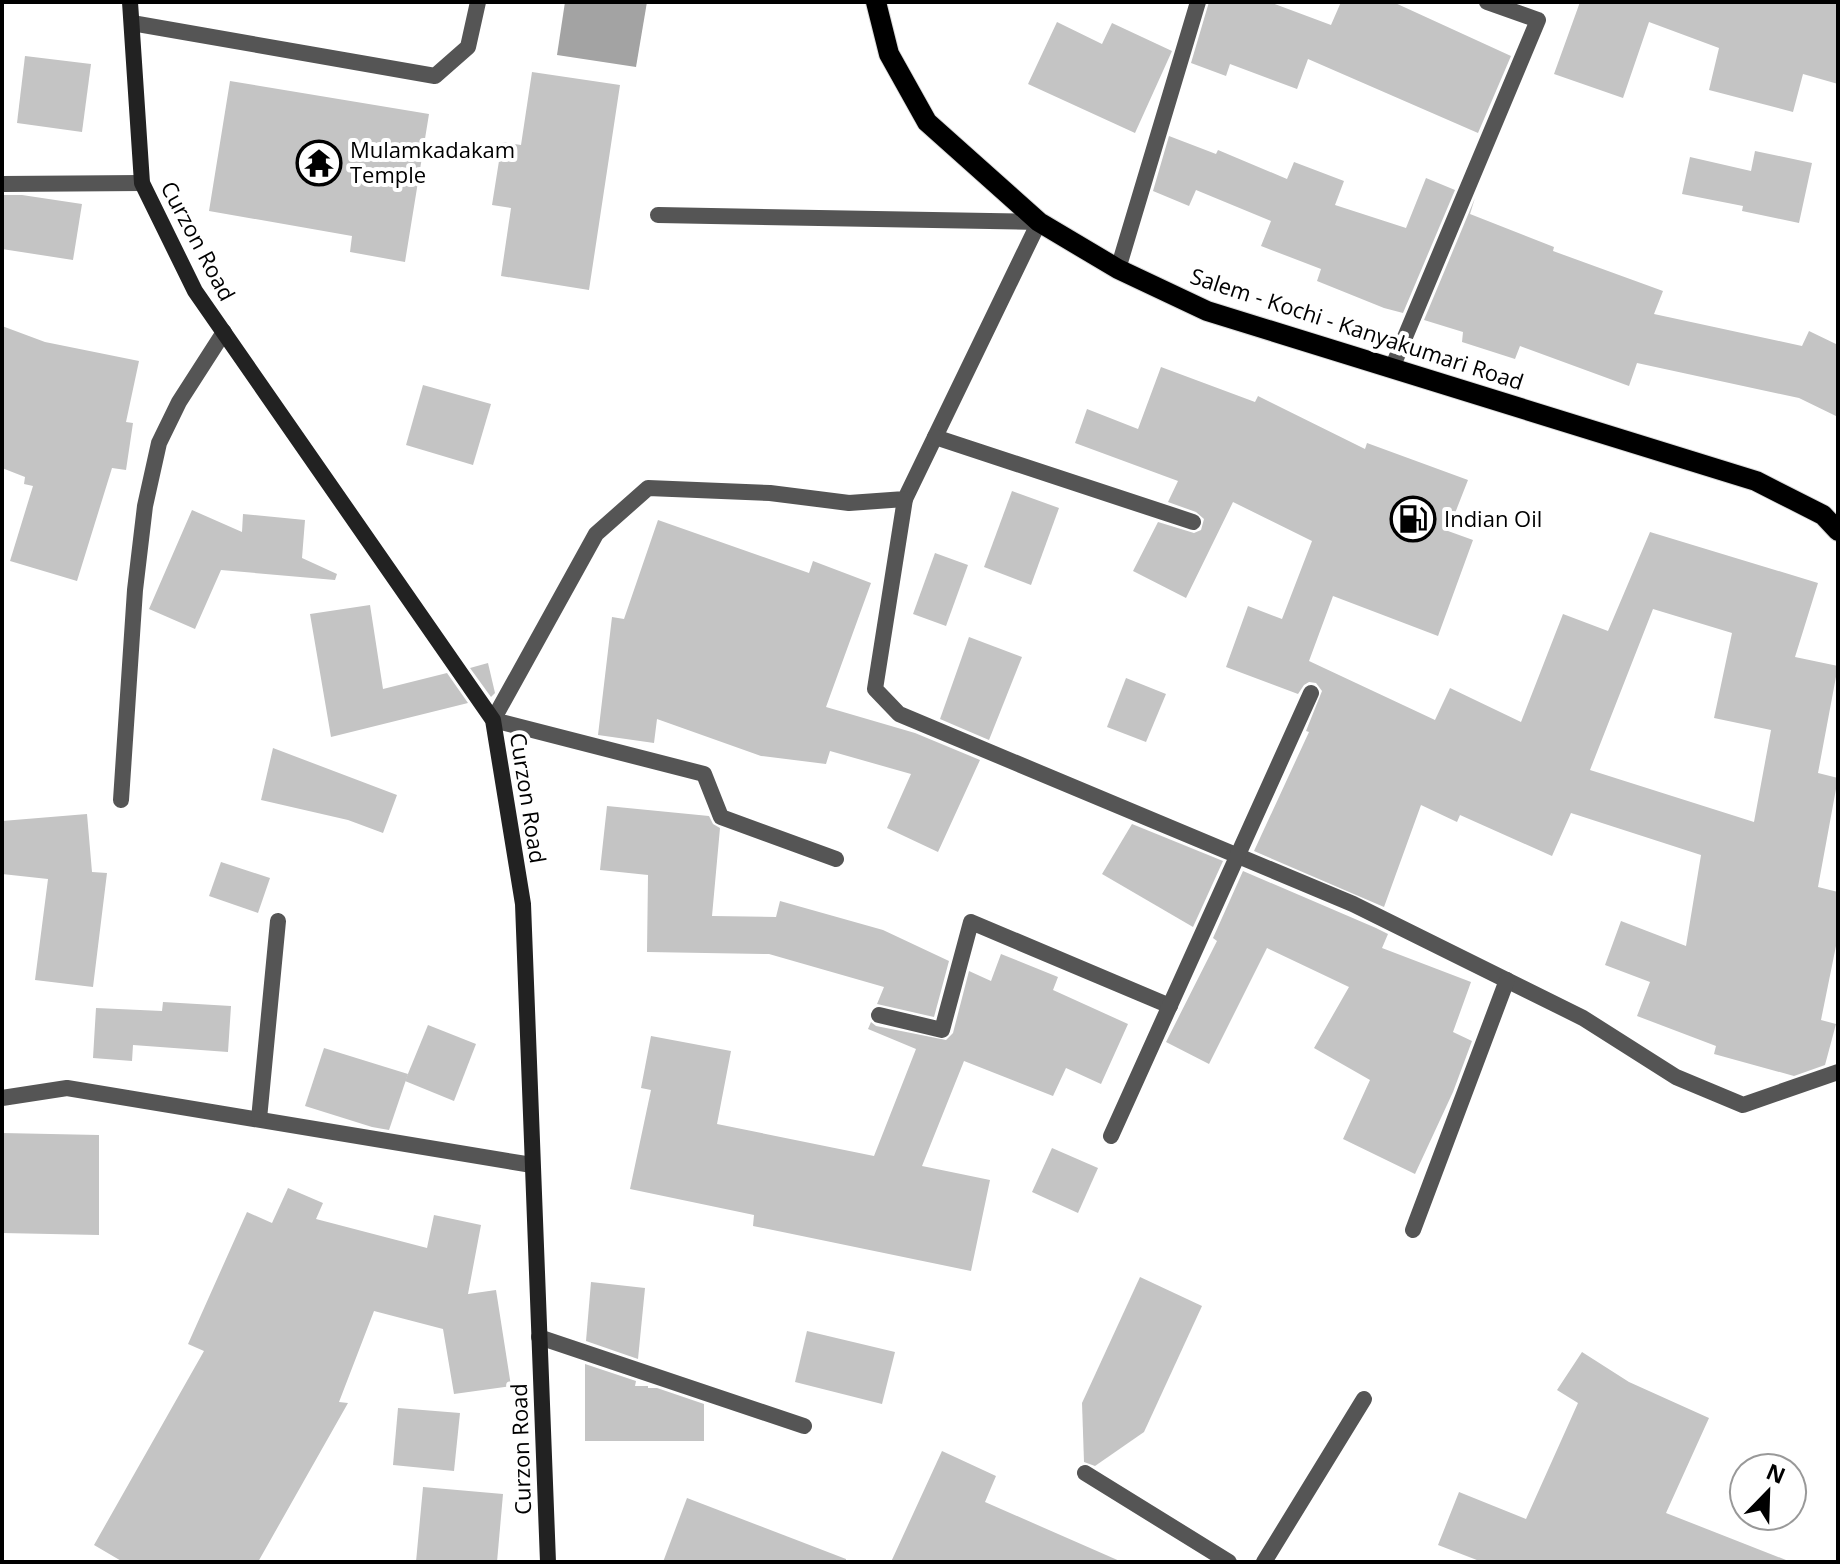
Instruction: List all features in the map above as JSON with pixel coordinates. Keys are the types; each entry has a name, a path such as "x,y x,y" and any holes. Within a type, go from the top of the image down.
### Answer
{"main road":[{"name":"Curzon Road","path":"130,2 142,183 195,291 493,720 523,904 548,1562"},
{"name":"Salem - Kochi - Kanyakumari Road","path":"876,2 889,54 927,122 1039,222 1118,269 1207,311 1756,481 1823,515 1838,531"}],"street":[{"path":"132,23 435,76 468,47 478,2"},
{"path":"1118,269 1198,2"},
{"path":"1392,368 1538,20 1487,2"},
{"path":"2,184 142,183"},
{"path":"658,215 1039,222 905,499 875,689 899,714 1353,904 1583,1018 1676,1077 1743,1105 1838,1072"},
{"path":"121,800 135,590 153,468 159,443 179,402 224,332"},
{"path":"935,437 1193,522"},
{"path":"836,859 721,817 704,774 493,720 596,534 648,488 770,493 849,503 905,499"},
{"path":"1111,1136 1311,693"},
{"path":"259,1119 278,921"},
{"path":"879,1015 942,1030 971,922 1170,1006"},
{"path":"1413,1230 1507,980"},
{"path":"2,1098 67,1088 532,1165"},
{"path":"539,1337 804,1426"},
{"path":"1264,1562 1364,1399"},
{"path":"1085,1473 1229,1562"}],"shaded area":[{"path":"565,2 647,2 636,67 557,55"}],"building":[{"path":"1209,2 1269,2 1331,25 1341,2 1393,2 1511,56 1478,133 1308,59 1297,89 1230,64 1226,76 1191,63"},
{"path":"1580,2 1838,2 1838,84 1803,74 1793,112 1709,90 1719,48 1649,22 1623,98 1554,74"},
{"path":"1057,22 1102,44 1112,23 1172,51 1135,133 1028,84"},
{"path":"25,56 91,64 82,132 17,123"},
{"path":"532,72 620,85 589,290 501,276 511,208 492,205 502,142 521,145"},
{"name":"Mulamkadakam Temple","path":"230,81 429,114 405,262 350,252 352,236 209,211"},
{"path":"1169,136 1216,154 1218,150 1287,179 1294,162 1344,181 1335,205 1406,228 1426,178 1455,190 1403,313 1317,281 1321,269 1261,246 1271,221 1196,190 1189,206 1153,191"},
{"path":"1755,151 1812,163 1799,223 1742,211 1743,206 1682,194 1690,157 1751,171"},
{"path":"2,195 82,204 73,260 2,249"},
{"path":"1475,198 1470,214 1554,247 1553,251 1663,291 1654,314 1802,346 1809,331 1838,345 1838,417 1799,398 1637,363 1629,386 1520,346 1515,359 1462,342 1463,332 1424,320"},
{"path":"2,326 45,342 139,361 126,422 133,423 126,470 112,468 77,581 10,561 33,486 24,484 25,477 2,468"},
{"path":"1161,367 1255,402 1258,396 1365,449 1367,443 1468,480 1448,531 1473,540 1438,636 1333,596 1309,661 1435,720 1450,688 1521,722 1563,614 1608,631 1650,532 1818,583 1795,657 1838,666 1818,773 1838,778 1818,887 1838,892 1838,936 1821,1020 1836,1024 1825,1065 1794,1076 1714,1054 1716,1046 1637,1016 1650,982 1605,965 1621,921 1686,946 1701,855 1571,813 1552,856 1460,815 1457,822 1421,805 1384,907 1254,851 1309,732 1306,731 1322,691 1316,683 1309,682 1298,694 1226,667 1248,606 1282,619 1312,541 1233,502 1186,598 1133,571 1158,522 1194,533 1201,530 1204,519 1196,512 1168,502 1178,481 1075,443 1087,409 1138,429","holes":["1653,609 1732,633 1714,718 1771,730 1754,822 1590,770"]},
{"path":"423,385 491,404 473,465 406,445"},
{"path":"1012,491 1059,508 1031,585 984,567"},
{"path":"192,510 242,532 243,514 305,520 302,558 337,574 335,580 221,570 195,629 149,609"},
{"path":"658,520 809,573 813,561 871,583 826,707 915,733 980,760 938,852 887,828 911,774 830,751 826,764 761,756 657,719 654,743 598,735 612,617 624,619"},
{"path":"935,553 968,565 946,626 913,614"},
{"path":"370,605 383,689 447,673 468,703 331,737 310,614"},
{"path":"969,637 1022,657 989,740 940,719"},
{"path":"488,663 495,693 491,697 470,668"},
{"path":"1126,678 1166,694 1146,742 1107,727"},
{"path":"273,748 397,795 383,833 348,820 261,800"},
{"path":"607,806 709,816 713,824 720,828 712,916 776,917 780,901 883,930 949,961 934,1017 877,1004 884,987 769,954 647,952 648,875 600,870"},
{"path":"87,814 92,872 107,873 93,987 35,980 48,879 2,874 2,821"},
{"path":"1132,824 1223,861 1193,927 1102,874"},
{"path":"221,862 270,878 258,913 209,896"},
{"path":"1243,871 1388,934 1382,948 1471,982 1453,1032 1472,1041 1453,1092 1415,1174 1343,1139 1370,1080 1314,1048 1349,987 1267,948 1209,1064 1166,1042 1217,941 1213,938"},
{"path":"1001,954 1058,977 1053,990 1128,1024 1101,1084 1066,1068 1053,1096 964,1061 922,1166 990,1180 971,1271 753,1226 754,1215 630,1189 651,1090 641,1088 651,1036 731,1051 717,1124 874,1156 916,1049 868,1029 871,1022 876,1026 946,1040 953,1033 969,971 991,981"},
{"path":"163,1002 231,1006 228,1052 133,1045 132,1061 93,1058 96,1008 162,1011"},
{"path":"428,1025 476,1044 454,1101 405,1081"},
{"path":"324,1048 408,1074 389,1130 305,1106"},
{"path":"2,1133 99,1135 99,1235 2,1233"},
{"path":"1052,1148 1098,1168 1078,1213 1032,1192"},
{"path":"288,1188 323,1203 316,1219 427,1248 434,1215 481,1225 468,1294 496,1290 511,1386 454,1394 443,1329 374,1311 339,1402 348,1403 258,1562 123,1562 94,1545 204,1351 188,1344 247,1212 272,1223"},
{"path":"1140,1277 1202,1306 1144,1432 1095,1466 1084,1462 1082,1403"},
{"path":"591,1282 645,1288 638,1359 586,1341"},
{"path":"807,1331 895,1352 882,1404 795,1382"},
{"path":"1582,1352 1629,1382 1709,1418 1666,1513 1786,1562 1482,1562 1438,1545 1459,1492 1526,1519 1578,1403 1557,1390"},
{"path":"585,1364 636,1381 635,1386 657,1388 704,1404 704,1441 585,1441"},
{"path":"398,1408 460,1413 454,1471 393,1465"},
{"path":"942,1451 996,1476 985,1502 1122,1562 891,1562"},
{"path":"423,1487 503,1494 497,1562 416,1562"},
{"path":"687,1498 846,1559 846,1562 663,1562"}],"place":[{"name":"Mulamkadakam Temple","path":"319,163"},
{"name":"Indian Oil","path":"1413,519"}]}
